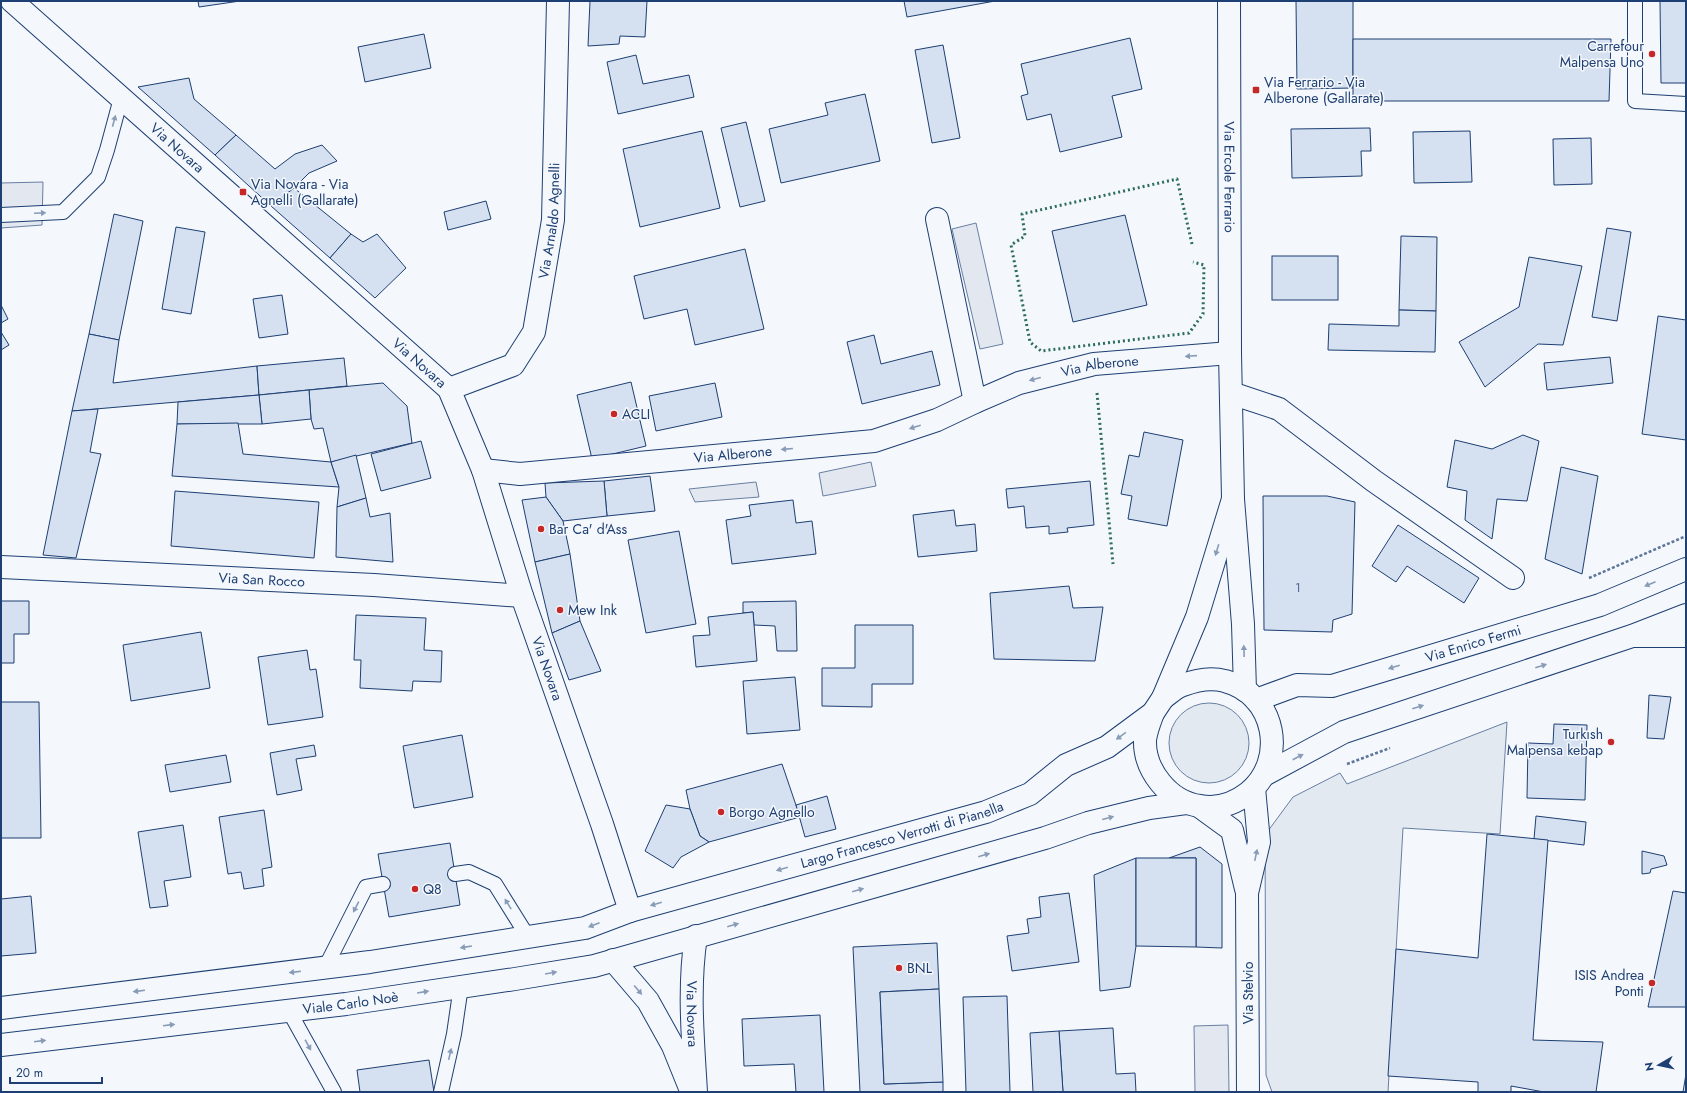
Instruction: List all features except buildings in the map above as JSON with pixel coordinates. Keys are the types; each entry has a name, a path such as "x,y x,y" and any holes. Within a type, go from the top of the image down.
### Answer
{"street":[{"name":"Via Novara","path":"12,1 449,389 483,470 522,596 602,824 630,911"},
{"name":"Via Arnaldo Agnelli","path":"449,389 513,365 534,332 553,220 558,1"},
{"name":"Via Ercole Ferrario","path":"1229,1 1230,353"},
{"path":"937,220 975,402"},
{"path":"1230,353 1233,499 1243,624 1251,695 1267,717 1272,736 1272,756 1259,782"},
{"name":"Via Alberone","path":"483,470 520,474 874,441 937,420 1019,383 1094,364 1230,353"},
{"path":"1231,393 1279,409 1374,481 1513,578"},
{"path":"1193,805 1164,788 1149,766 1145,739 1197,617 1233,499"},
{"name":"Via San Rocco","path":"1,567 374,585 522,596"},
{"name":"Via Enrico Fermi","path":"1251,695 1297,685 1332,686 1600,605 1686,569"},
{"path":"696,936 1045,838 1088,823 1149,808 1193,805 1215,807 1229,804 1243,797 1259,782 1344,732 1632,636 1686,615"},
{"path":"1632,636 1686,636"},
{"name":"Largo Francesco Verrotti di Pianella","path":"630,911 986,812 1030,794 1066,765 1107,747 1158,706 1181,685 1203,679 1225,681 1251,695"},
{"name":"Via Stelvio","path":"1248,1092 1247,893 1258,842 1259,782"},
{"name":"Via Stelvio","path":"1193,805 1232,830 1247,893"},
{"path":"1,1008 325,968 528,937 585,928 630,911"},
{"name":"Via Novara","path":"696,936 692,959 690,993 696,1092"},
{"name":"Viale Carlo Noè","path":"1,1045 346,1004 515,979 594,966 696,936"},
{"name":"Via Novara","path":"613,960 648,1001 673,1046 691,1092"}],"lane":[{"path":"1635,1 1635,101 1686,104"},
{"path":"1,215 63,212 98,177 121,98"},
{"path":"455,874 469,872 496,884 528,937"},
{"path":"325,968 366,887 383,884"},
{"path":"441,1092 454,1034 461,986"},
{"path":"289,1011 334,1092"}],"shaded area":[{"path":"43,182 42,225 1,228 1,183"},
{"path":"976,223 1003,344 980,349 952,229"},
{"path":"871,462 876,486 823,496 819,473"},
{"path":"756,482 759,497 695,502 689,489"},
{"path":"1209,703 1224,706 1237,715 1246,728 1249,743 1246,758 1237,771 1224,780 1209,783 1194,780 1181,771 1172,758 1169,743 1172,728 1181,715 1194,706"},
{"path":"1507,722 1500,834 1403,828 1388,1092 1272,1092 1266,1075 1265,835 1293,797 1340,773 1347,784"},
{"path":"1228,1025 1229,1092 1195,1092 1194,1026"}],"hedge":[{"path":"1192,244 1177,179 1022,214 1025,236 1011,245 1030,342 1041,351 1189,333 1203,314 1204,265 1193,262"},
{"path":"1097,393 1113,564"}],"place":[{"name":"Carrefour Malpensa Uno","path":"1652,54"},
{"name":"Via Ferrario - Via Alberone (Gallarate)","path":"1256,90"},
{"name":"Via Novara - Via Agnelli (Gallarate)","path":"243,192"},
{"name":"ACLI","path":"614,414"},
{"name":"Bar Ca' d'Ass","path":"541,529"},
{"name":"Mew Ink","path":"560,610"},
{"name":"Turkısh Malpensa kebap","path":"1611,742"},
{"name":"Borgo Agnello","path":"721,812"},
{"name":"Q8","path":"415,889"},
{"name":"BNL","path":"899,968"},
{"name":"ISIS Andrea Ponti","path":"1652,983"}]}
